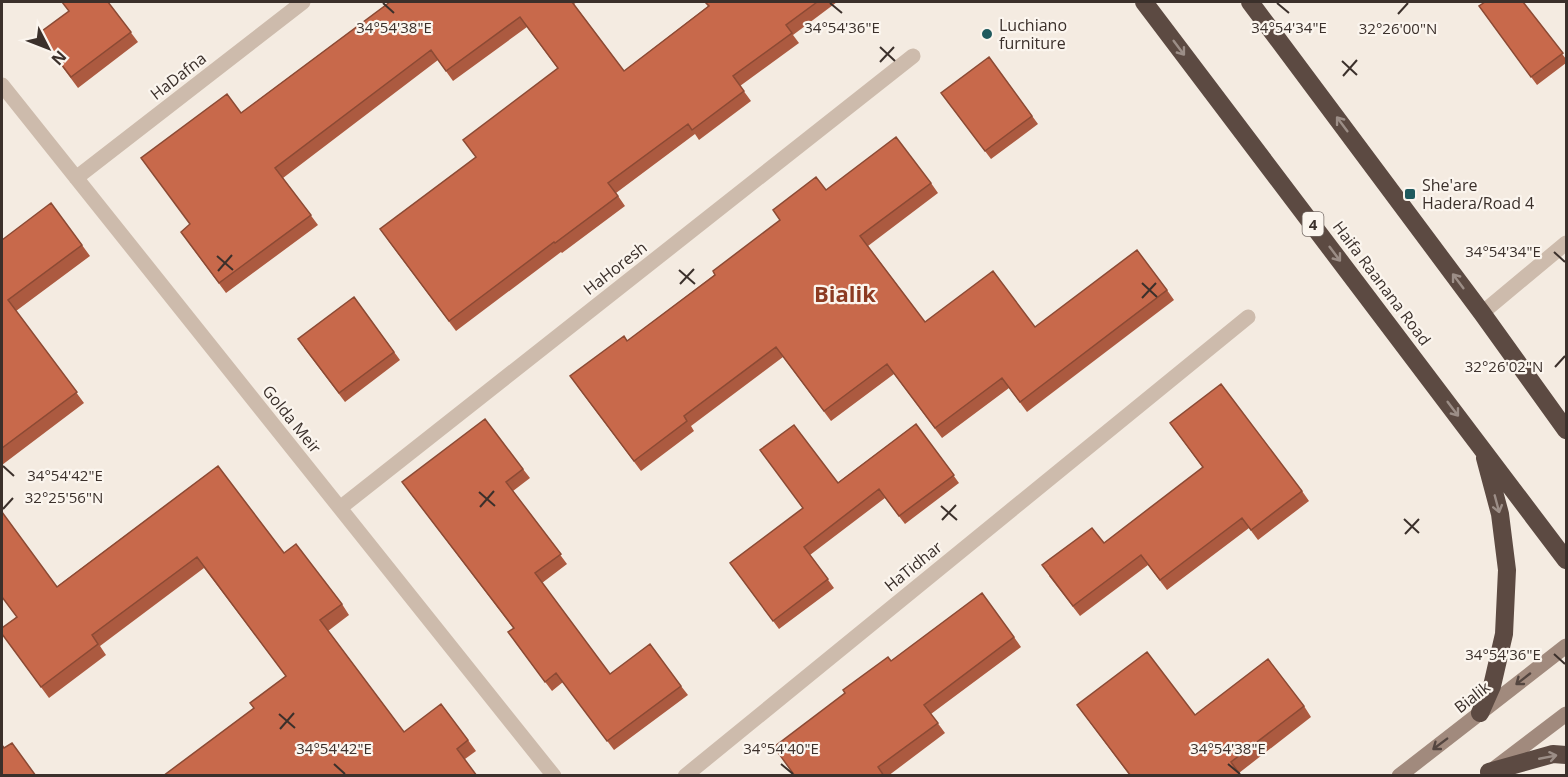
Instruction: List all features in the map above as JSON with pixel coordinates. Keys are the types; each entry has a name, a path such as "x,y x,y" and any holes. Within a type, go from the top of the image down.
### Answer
{"highway":[{"name":"Haifa Raanana Road","path":"1144,2 1566,560"},
{"path":"1250,2 1482,313 1566,430"},
{"path":"1480,713 1492,686 1504,634 1507,570 1500,514 1482,448"},
{"path":"1491,774 1553,754 1566,755"}],"main road":[{"name":"Bialik","path":"1399,776 1566,646"},
{"path":"1491,774 1566,714"}],"street":[{"name":"HaDafna","path":"76,178 303,2"},
{"name":"HaHoresh","path":"340,508 913,56"},
{"name":"Golda Meir","path":"2,85 554,776"},
{"path":"1482,313 1566,243"},
{"name":"HaTidhar","path":"685,776 1248,317"}],"building":[{"path":"62,2 108,2 131,32 71,77 38,34 69,11"},
{"path":"390,2 572,2 624,71 709,6 705,2 817,2 786,25 792,33 733,76 744,91 692,130 688,124 608,183 618,196 449,321 380,229 476,157 463,140 558,68 520,17 446,71 431,50 275,168 311,215 219,283 181,232 190,224 141,158 227,94 241,113"},
{"path":"1485,2 1523,2 1563,53 1531,77 1479,6"},
{"path":"989,57 1032,116 985,151 941,93"},
{"path":"896,137 931,183 860,236 925,322 993,271 1035,327 1137,250 1167,290 1020,402 1002,378 935,428 887,364 824,411 776,347 684,416 687,421 634,461 570,376 624,336 627,341 715,275 713,271 780,220 773,210 816,177 826,190"},
{"path":"51,203 82,245 8,300 77,392 2,448 2,240"},
{"path":"354,297 394,352 339,393 298,339"},
{"path":"1221,384 1302,491 1251,530 1242,518 1160,580 1141,555 1073,606 1042,565 1092,528 1104,543 1203,467 1170,423"},
{"path":"485,419 523,469 506,482 561,554 535,573 610,674 650,644 681,686 607,741 556,673 545,682 508,632 514,628 402,482"},
{"path":"916,424 954,475 899,516 879,489 804,547 828,579 773,621 730,563 803,508 760,450 794,425 838,483"},
{"path":"218,466 284,553 296,544 342,604 320,620 404,732 441,704 468,740 457,749 477,776 163,776 254,708 250,703 286,676 197,557 92,635 98,644 41,687 2,634 2,628 17,617 2,597 2,512 57,587"},
{"path":"982,593 1014,637 924,705 938,723 878,767 884,776 795,776 774,747 845,693 843,690 888,657 891,661"},
{"path":"1147,652 1195,715 1268,659 1304,706 1231,762 1241,776 1131,776 1077,705"},
{"path":"12,743 36,776 2,776 2,745 4,748"}],"place":[{"name":"Luchiano furniture","path":"987,34"},
{"name":"She'are Hadera/Road 4","path":"1410,194"}],"district":[{"name":"Bialik","path":"845,293"}]}
